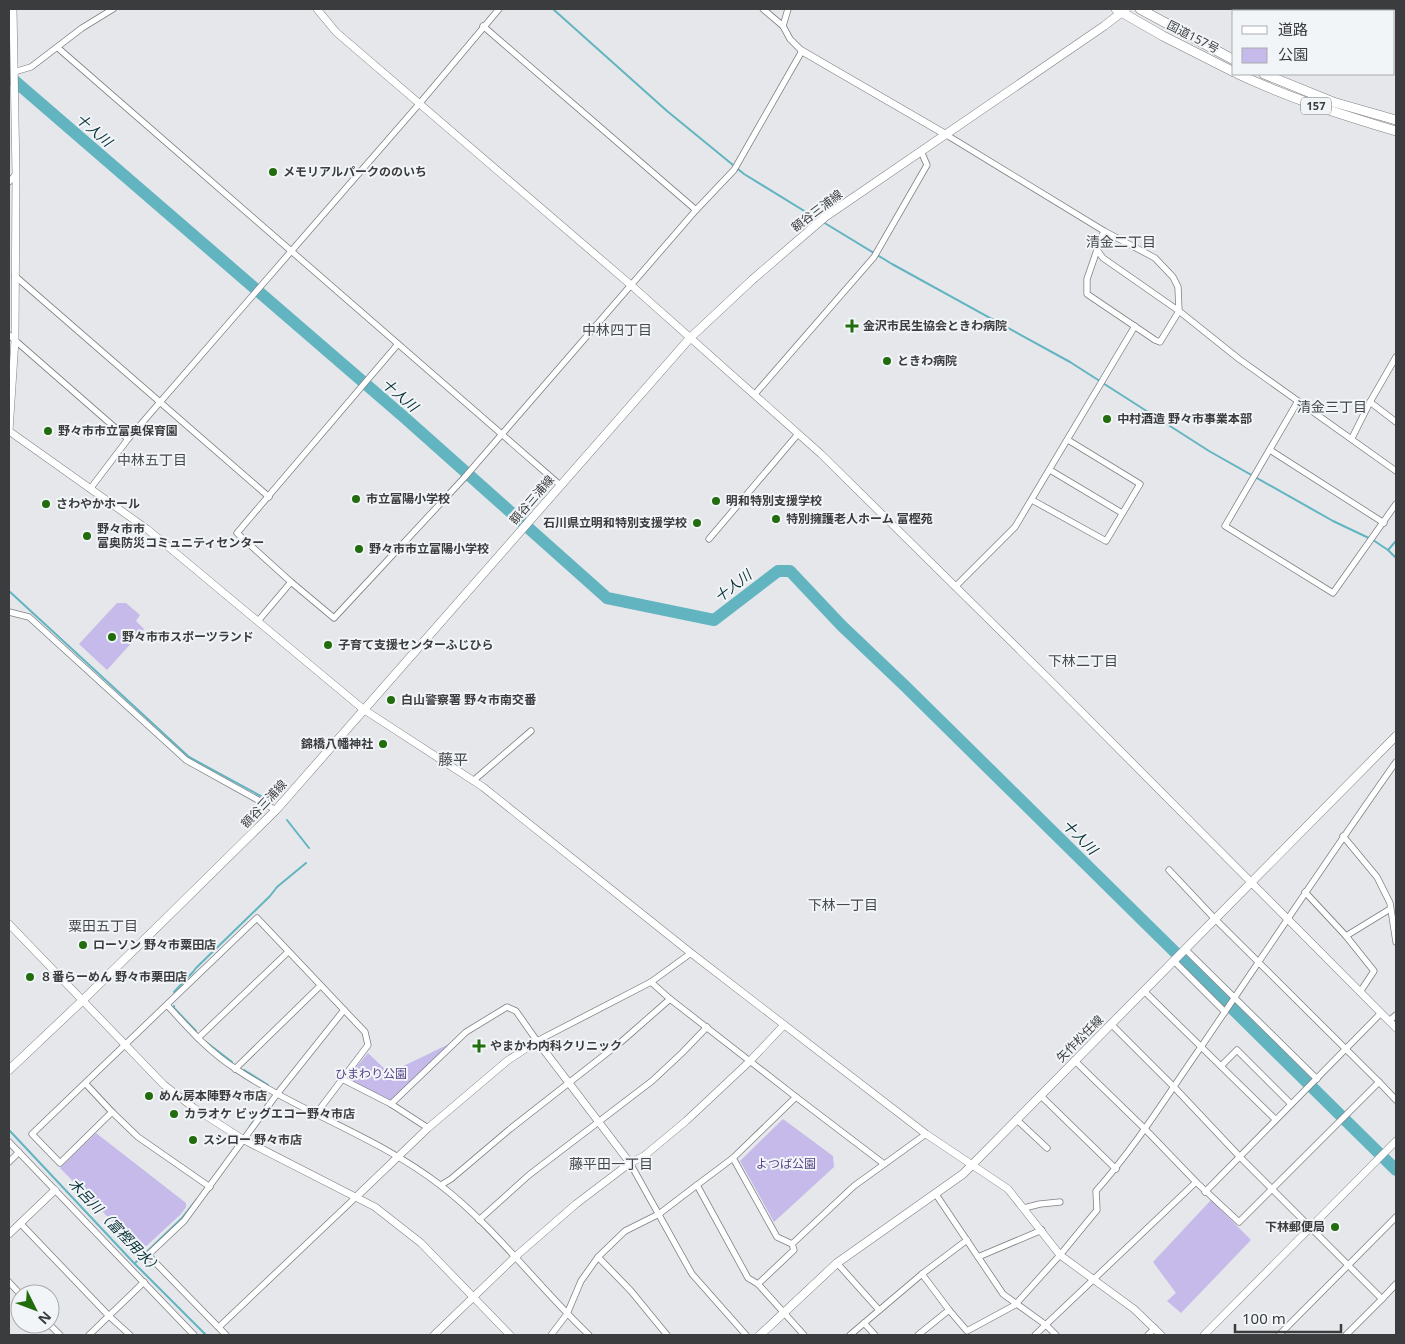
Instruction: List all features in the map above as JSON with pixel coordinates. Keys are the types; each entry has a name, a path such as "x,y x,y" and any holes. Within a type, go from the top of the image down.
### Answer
{"highway":[{"name":"国道157号","path":"1140,9 1232,59"},
{"name":"国道157号","path":"1121,10 1163,36 1232,71"},
{"name":"157","path":"1240,75 1329,112 1396,131"},
{"name":"157","path":"1266,75 1332,102 1396,120"}],"main road":[{"name":"額谷三浦線","path":"9,1070 276,810 690,338 824,216 1104,26 1121,10"},
{"name":"矢作松任線","path":"760,1335 837,1263 962,1174 1396,736"}],"street":[{"path":"13,9 16,174 15,340 9,431 147,529 363,709 483,787 691,953 926,1134 1008,1189 1060,1255 1134,1309 1161,1335"},
{"path":"13,71 31,68 82,28 113,9"},
{"path":"317,9 336,32 632,286 798,434 955,587 1396,1028"},
{"path":"90,490 128,439 420,103 499,9"},
{"path":"763,9 783,26 790,39 802,51 945,134 1104,231 1155,258 1174,277 1178,287 1178,311 1160,342 1087,294 1087,279 1104,231"},
{"path":"783,26 788,9"},
{"path":"483,26 696,210"},
{"path":"58,48 560,485"},
{"path":"398,344 237,533 334,618 464,478 696,210 734,170 802,51"},
{"path":"755,394 874,257 928,166 921,151"},
{"path":"9,182 16,174"},
{"path":"1097,250 1103,258 1178,311 1239,359 1396,471"},
{"path":"15,276 269,497"},
{"path":"955,587 1015,527 1135,326"},
{"path":"9,335 128,439"},
{"path":"1352,438 1396,357"},
{"path":"1389,369 1396,374"},
{"path":"1298,401 1225,526 1333,593 1396,504"},
{"path":"1370,402 1396,422"},
{"path":"709,539 798,434"},
{"path":"1032,500 1106,541 1140,484 1068,440"},
{"path":"1270,450 1384,523"},
{"path":"1050,470 1122,512"},
{"path":"258,621 291,582"},
{"path":"9,612 29,617 186,760 276,810"},
{"path":"473,781 531,731"},
{"path":"922,1274 969,1333 1015,1305 1097,1210 1096,1191 1116,1169 1174,1087 1343,836 1396,762"},
{"path":"1343,836 1377,877 1390,903 1396,942"},
{"path":"1169,870 1215,919 1396,1100"},
{"path":"1305,892 1346,936 1374,971 1360,992"},
{"path":"1346,936 1390,910"},
{"path":"112,1112 60,1163 32,1134 257,918 365,1032 368,1045 316,1114"},
{"path":"9,925 164,1085 194,1108 244,1140 375,1207 421,1243 473,1299 510,1335"},
{"path":"198,1038 288,952"},
{"path":"218,1327 428,1128 507,1061 537,1041 651,982 691,953"},
{"path":"1179,955 1233,1000 1315,1081"},
{"path":"1179,955 1226,1010"},
{"path":"651,982 670,999 884,1164"},
{"path":"235,1069 320,986"},
{"path":"1144,992 1275,1119"},
{"path":"441,1185 451,1179 510,1129 621,1042 670,999"},
{"path":"167,1005 198,1038 235,1069 277,1094 399,1156 441,1185 479,1220 589,1335"},
{"path":"391,1104 466,1032 507,1007 516,1011 630,1163 692,1274 746,1335"},
{"path":"226,1335 148,1255 184,1221 277,1094 344,1010"},
{"path":"1206,1192 1275,1119 1381,1013"},
{"path":"1389,1021 1396,1015"},
{"path":"434,1335 514,1257 576,1204 630,1163 644,1156 686,1121 750,1061 784,1024"},
{"path":"1111,1024 1239,1156 1382,1298"},
{"path":"479,1220 529,1175 652,1081 707,1027"},
{"path":"1221,1066 1237,1050 1291,1104"},
{"path":"1074,1060 1145,1128 1206,1192 1239,1222 1379,1082"},
{"path":"342,1079 391,1104 428,1128"},
{"path":"85,1083 138,1137 210,1187"},
{"path":"1040,1095 1116,1169"},
{"path":"551,1335 567,1314 581,1282 598,1257 625,1230 659,1214 733,1158 796,1097"},
{"path":"1016,1119 1047,1148"},
{"path":"792,1244 854,1186 926,1134"},
{"path":"1204,1335 1396,1141"},
{"path":"9,1142 194,1335"},
{"path":"9,1162 19,1152"},
{"path":"733,1158 777,1237 792,1244 794,1250 758,1284"},
{"path":"1035,1335 1196,1182"},
{"path":"697,1185 748,1278 758,1284 783,1314 804,1335"},
{"path":"9,1234 55,1190"},
{"path":"935,1193 1003,1294 1015,1305 1046,1325 1056,1335"},
{"path":"1024,1208 1060,1202"},
{"path":"1279,1335 1396,1217"},
{"path":"20,1223 109,1316 130,1335"},
{"path":"978,1257 1042,1230"},
{"path":"850,1335 922,1274 968,1240"},
{"path":"598,1257 631,1291 667,1335"},
{"path":"837,1263 879,1310"},
{"path":"89,1335 144,1282"},
{"path":"1346,1335 1396,1284"},
{"path":"918,1335 949,1310"},
{"path":"864,1323 875,1335"},
{"path":"1148,1335 1155,1328"}],"green space":[{"name":"野々市市スポーツランド","path":"117,603 126,603 140,615 136,621 144,629 107,670 79,644"},
{"name":"ひまわり公園","path":"451,1043 390,1101 347,1078 368,1053 389,1073"},
{"name":"よつば公園","path":"783,1119 833,1156 834,1167 774,1222 740,1161"},
{"path":"96,1133 186,1203 186,1207 181,1214 141,1251 60,1168"},
{"path":"1211,1200 1251,1240 1181,1313 1167,1301 1176,1293 1153,1262"}],"waterway":[{"path":"553,9 667,111 744,174 819,220"},
{"name":"十人川","path":"9,76 405,418 607,598 714,620 778,571 790,571 841,625 1396,1170"},
{"path":"823,222 892,264 1070,362 1209,451 1333,521 1373,540 1396,558"},
{"path":"1388,550 1396,541"},
{"path":"9,591 189,757 268,800"},
{"path":"287,820 309,848"},
{"path":"174,992 277,887 306,863"},
{"path":"174,1006 196,1031"},
{"path":"206,1042 232,1062"},
{"path":"244,1070 268,1085"},
{"path":"250,1126 264,1107"},
{"name":"木呂川（富樫用水）","path":"9,1130 133,1262 206,1335"},
{"path":"135,1263 181,1219 197,1199"}],"place":[{"name":"メモリアルパークののいち","path":"273,172"},
{"name":"金沢市民生協会ときわ病院","path":"852,326"},
{"name":"ときわ病院","path":"887,361"},
{"name":"中村酒造 野々市事業本部","path":"1107,419"},
{"name":"野々市市立富奥保育園","path":"48,431"},
{"name":"市立富陽小学校","path":"356,499"},
{"name":"明和特別支援学校","path":"716,501"},
{"name":"さわやかホール","path":"46,504"},
{"name":"特別擁護老人ホーム 富樫苑","path":"776,519"},
{"name":"石川県立明和特別支援学校","path":"697,523"},
{"name":"野々市市 富奥防災コミュニティセンター","path":"87,536"},
{"name":"野々市市立富陽小学校","path":"359,549"},
{"name":"野々市市スポーツランド","path":"112,637"},
{"name":"子育て支援センターふじひら","path":"328,645"},
{"name":"白山警察署 野々市南交番","path":"391,700"},
{"name":"錦橋八幡神社","path":"383,744"},
{"name":"ローソン 野々市粟田店","path":"83,945"},
{"name":"８番らーめん 野々市栗田店","path":"30,977"},
{"name":"やまかわ内科クリニック","path":"479,1046"},
{"name":"めん房本陣野々市店","path":"149,1096"},
{"name":"カラオケ ビッグエコー野々市店","path":"174,1114"},
{"name":"スシロー 野々市店","path":"193,1140"},
{"name":"下林郵便局","path":"1335,1227"}],"district":[{"name":"清金二丁目","path":"1121,242"},
{"name":"中林四丁目","path":"617,330"},
{"name":"清金三丁目","path":"1332,407"},
{"name":"中林五丁目","path":"152,460"},
{"name":"下林二丁目","path":"1083,661"},
{"name":"藤平","path":"453,760"},
{"name":"下林一丁目","path":"843,905"},
{"name":"粟田五丁目","path":"103,926"},
{"name":"藤平田一丁目","path":"611,1164"}]}
